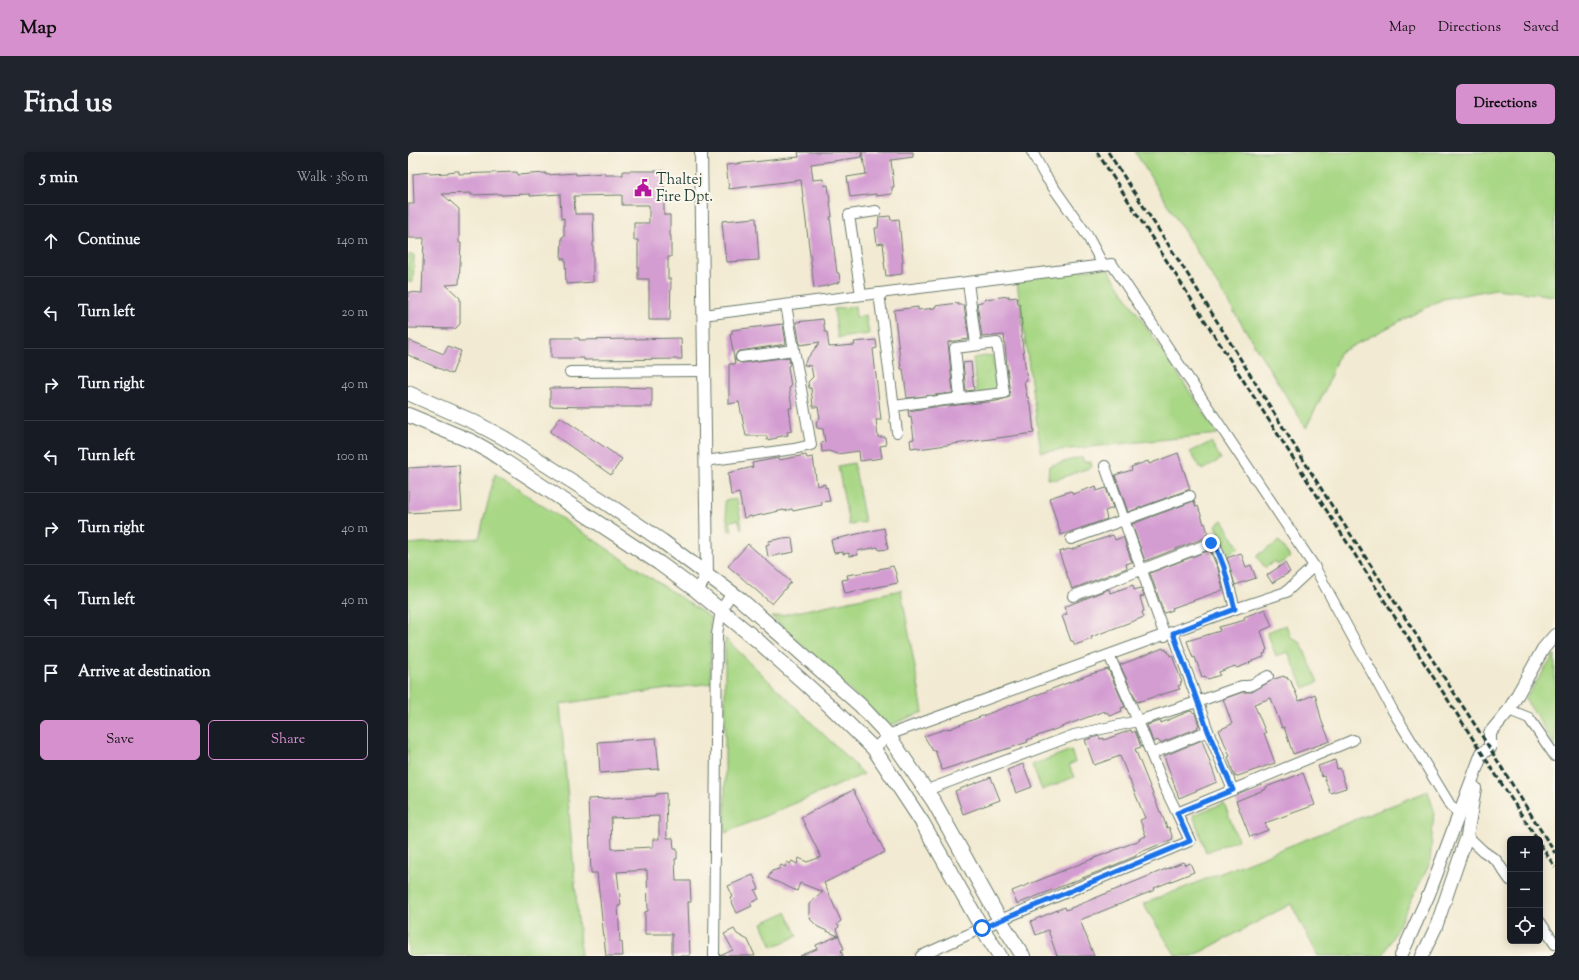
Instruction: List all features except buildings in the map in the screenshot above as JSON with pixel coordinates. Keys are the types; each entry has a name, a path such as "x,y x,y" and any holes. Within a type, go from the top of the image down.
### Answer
{"main road":[{"path":"408,393 474,422 504,438 610,505 662,541 732,593 860,705 888,735 927,790 1000,920 1023,956"},
{"path":"408,415 473,442 489,451 659,562 722,610 830,706 874,749 922,822 982,928 1000,956"}],"street":[{"path":"697,591 707,574 702,152"},
{"path":"1032,152 1044,174 1087,235 1103,265"},
{"path":"861,295 849,215 876,211"},
{"path":"703,315 1112,264 1314,566 1393,711 1446,800 1459,814"},
{"path":"968,282 976,346"},
{"path":"880,293 898,432"},
{"path":"705,461 794,449 811,445 786,305"},
{"path":"894,406 1004,393 997,343 955,348 960,398"},
{"path":"741,357 794,350"},
{"path":"570,372 704,371"},
{"path":"1105,466 1142,571 1198,702 1208,731 1233,790"},
{"path":"1071,539 1190,496"},
{"path":"1073,596 1142,571 1211,543 1215,544 1224,567 1235,609"},
{"path":"874,749 888,735 1235,609 1286,592 1314,566"},
{"path":"714,956 717,642 722,610 732,593"},
{"path":"1401,956 1429,894 1482,753 1490,748 1490,733 1509,710 1543,649 1555,635"},
{"path":"921,956 1000,920 1190,841 1164,786 1109,655"},
{"path":"927,790 1074,735 1138,721 1242,686 1250,686 1268,676"},
{"path":"1509,710 1529,718 1555,756"},
{"path":"1151,754 1208,731"},
{"path":"1177,813 1353,740"},
{"path":"1422,956 1436,927 1467,836 1478,765"},
{"path":"1467,836 1483,851 1496,860 1507,876"},
{"path":"1543,926 1555,944"}],"green space":[{"path":"1135,152 1555,152 1555,296 1495,289 1443,299 1339,353 1326,388 1306,428"},
{"path":"408,255 414,255 413,282 408,282"},
{"path":"1107,268 1218,434 1041,452 1016,276"},
{"path":"855,306 856,317 866,315 869,334 838,338 834,309"},
{"path":"993,355 996,391 977,393 973,358"},
{"path":"1211,442 1221,459 1202,470 1190,452"},
{"path":"1082,457 1084,462 1091,462 1092,467 1055,480 1048,479 1049,466"},
{"path":"854,463 865,522 849,525 838,466"},
{"path":"495,474 710,617 711,683 560,704 581,956 408,956 408,544 479,538"},
{"path":"737,499 742,528 741,529 738,520 730,521 732,530 729,531 724,501"},
{"path":"1222,520 1239,548 1228,554 1216,525"},
{"path":"1279,541 1290,557 1278,565 1275,561 1265,568 1257,556"},
{"path":"901,590 923,712 888,726 772,617"},
{"path":"1286,625 1291,638 1301,643 1318,682 1304,688 1288,652 1276,656 1267,632"},
{"path":"725,638 864,774 725,833"},
{"path":"1555,654 1555,747 1525,699"},
{"path":"1071,750 1075,762 1069,765 1074,777 1042,790 1032,765"},
{"path":"1428,791 1434,811 1430,863 1383,956 1318,956 1291,904 1193,956 1176,956 1143,904"},
{"path":"1224,803 1238,840 1206,852 1193,815"},
{"path":"786,912 797,936 772,947 762,923"}],"railway":[{"path":"1097,152 1535,836"},
{"path":"1108,152 1190,278 1332,506 1477,728 1555,853"},
{"path":"1543,849 1555,867"}],"place":[{"name":"Thaltej Fire Dpt.","path":"643,188"}],"route":[{"path":"982,928 1190,841 1177,813 1233,790 1208,731 1173,633 1235,609 1224,567 1215,544 1211,543"}]}
